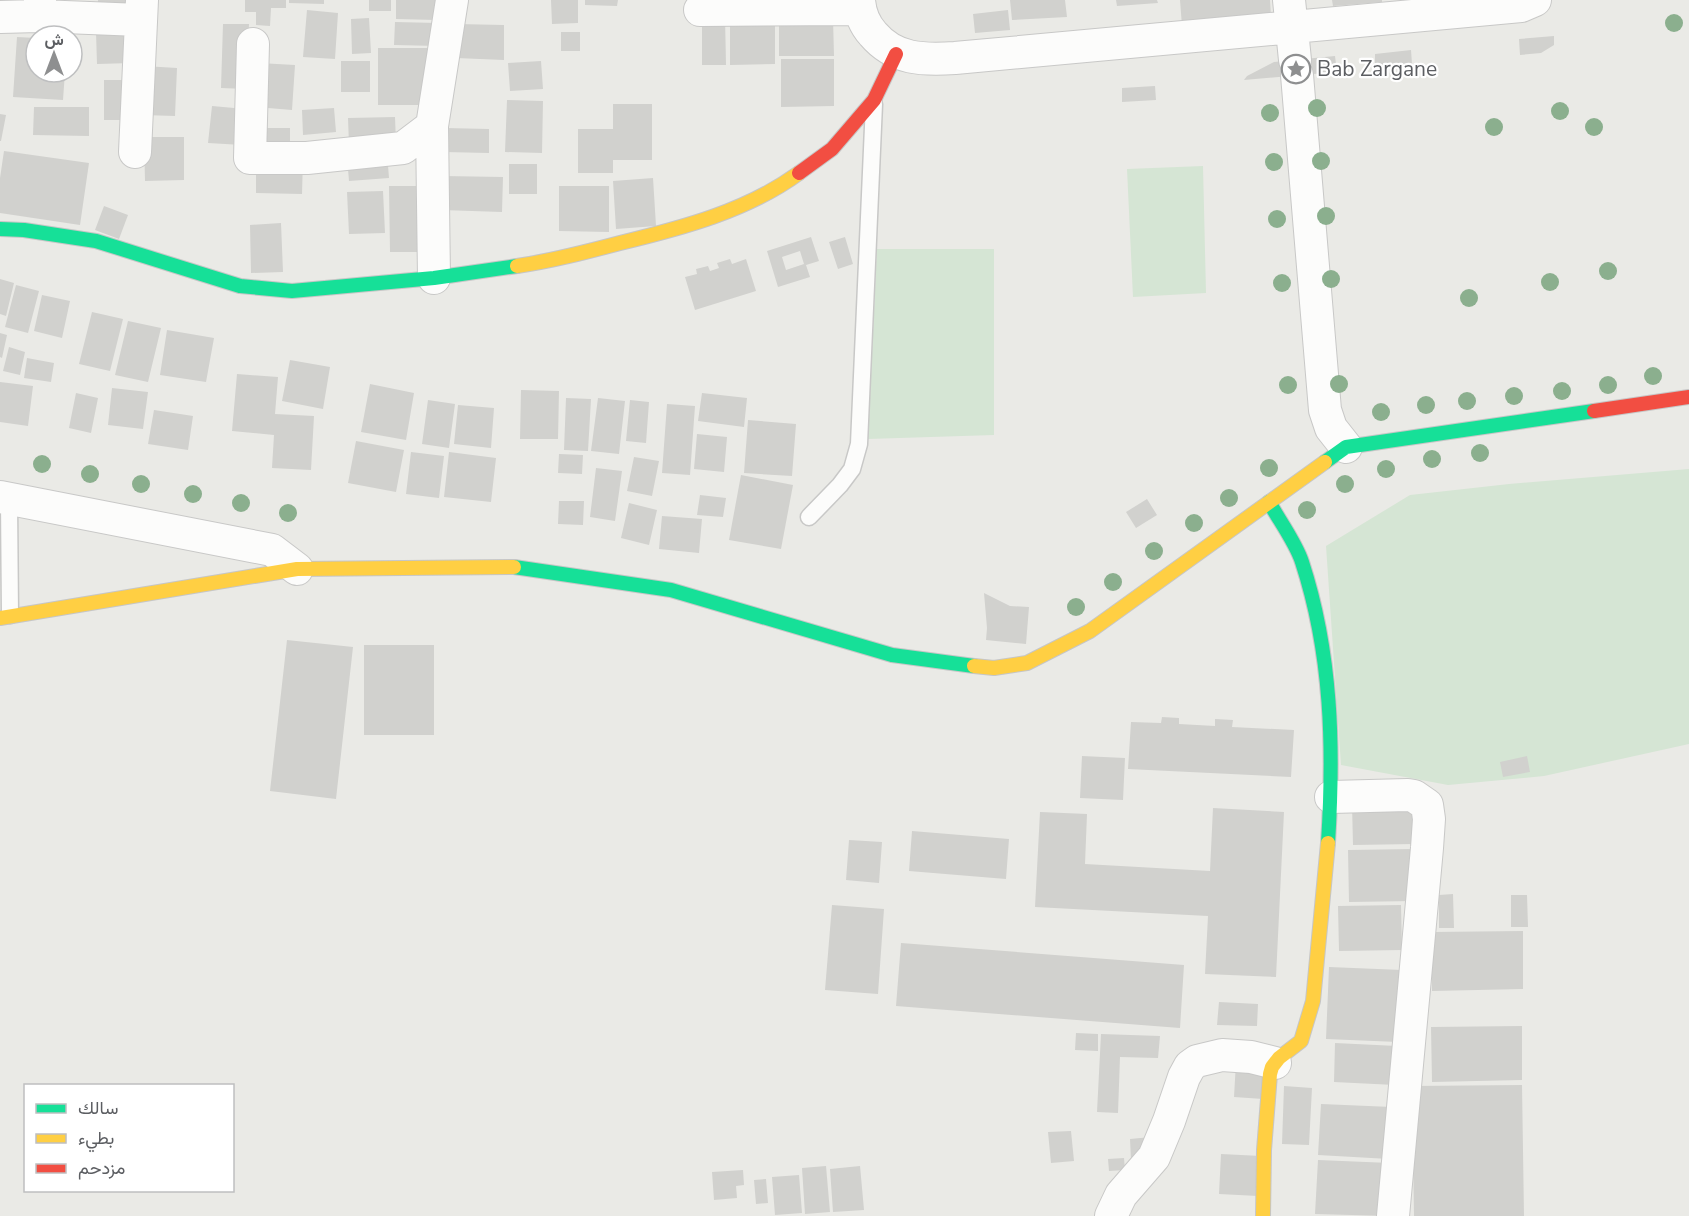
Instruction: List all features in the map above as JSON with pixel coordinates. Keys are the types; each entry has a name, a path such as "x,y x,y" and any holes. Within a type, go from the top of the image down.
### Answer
{"main road":[{"path":"0,228 96,241 240,286 292,291 434,278 549,261 693,225 787,182 832,149 874,100 897,54"},
{"path":"5,617 297,569 513,567 670,590 892,655 994,668 1027,663 1090,631 1346,447 1689,397"},
{"path":"1263,1216 1270,1074 1275,1063 1301,1041 1312,1000 1328,850 1331,797 1331,734 1324,651 1302,560 1269,502"}],"street":[{"path":"434,278 432,126 452,0"},
{"path":"700,10 859,5 866,25 881,44 897,54 918,59 955,58 1291,14 1521,6 1535,0"},
{"path":"0,17 39,8 141,10 135,152"},
{"path":"1291,14 1325,410 1331,428 1346,447"},
{"path":"253,44 250,158 307,158 402,148 432,126"},
{"path":"5,499 272,550 297,569"},
{"path":"1331,797 1408,795 1414,796 1427,805 1429,819 1427,849 1393,1216"},
{"path":"1111,1216 1121,1195 1154,1157 1190,1066 1197,1061 1222,1055 1251,1057 1275,1063"}],"lane":[{"path":"809,516 840,485 852,469 859,444 874,100"},
{"path":"5,499 5,617"}],"green space":[{"path":"1203,166 1206,293 1133,297 1127,169"},
{"path":"877,249 994,249 994,435 868,439"},
{"path":"1689,469 1689,744 1544,776 1448,785 1341,765 1326,546 1410,495"}],"building":[{"path":"98,0 132,0 132,13 98,15"},
{"path":"245,0 286,0 286,8 271,8 270,26 256,25 256,12 245,12"},
{"path":"289,0 324,0 324,4 289,3"},
{"path":"369,0 391,0 391,11 369,11"},
{"path":"396,0 436,0 436,20 396,19"},
{"path":"551,0 578,0 578,23 552,24"},
{"path":"585,0 618,0 617,6 585,5"},
{"path":"1010,0 1065,0 1067,17 1012,20"},
{"path":"1116,0 1157,0 1158,3 1117,6"},
{"path":"1180,0 1270,0 1271,17 1182,26"},
{"path":"1332,0 1382,0 1382,2 1333,6"},
{"path":"307,10 338,13 335,59 303,57"},
{"path":"1008,10 1010,30 975,33 973,14"},
{"path":"775,15 775,64 730,65 730,16"},
{"path":"702,16 725,16 726,65 702,65"},
{"path":"369,18 371,53 352,54 351,19"},
{"path":"833,18 834,56 779,56 779,19"},
{"path":"395,22 438,23 438,46 394,45"},
{"path":"223,24 249,24 246,89 221,88"},
{"path":"457,24 504,25 504,60 456,58"},
{"path":"131,31 132,63 97,64 96,32"},
{"path":"561,32 580,32 580,51 561,51"},
{"path":"1554,36 1554,45 1541,53 1520,55 1519,39"},
{"path":"17,37 24,37 24,84 64,84 63,100 13,97"},
{"path":"378,48 427,48 427,105 378,105"},
{"path":"1411,50 1412,64 1375,67 1375,54"},
{"path":"1335,56 1337,72 1244,80 1247,76 1274,62"},
{"path":"781,59 834,59 834,106 781,107"},
{"path":"341,61 370,61 370,92 341,92"},
{"path":"541,61 543,89 510,91 508,63"},
{"path":"259,63 295,65 292,110 256,107"},
{"path":"144,66 177,68 175,116 143,115"},
{"path":"104,80 127,80 127,120 104,120"},
{"path":"1155,86 1156,100 1122,102 1122,88"},
{"path":"507,100 543,101 542,153 505,152"},
{"path":"613,104 652,104 652,160 613,160 613,173 578,173 578,129 613,129"},
{"path":"212,106 245,109 242,145 208,143"},
{"path":"34,107 89,107 89,136 33,135"},
{"path":"334,108 336,132 303,135 302,110"},
{"path":"0,114 6,115 1,141 0,141"},
{"path":"395,117 396,143 349,145 348,118"},
{"path":"252,128 290,128 290,154 252,153"},
{"path":"445,128 489,129 489,153 444,152"},
{"path":"144,137 184,137 184,180 145,181"},
{"path":"4,151 89,163 80,225 0,213 0,178"},
{"path":"387,153 389,178 349,181 347,157"},
{"path":"256,158 303,159 302,194 256,193"},
{"path":"509,164 537,164 537,194 509,194"},
{"path":"443,176 503,177 502,212 442,210"},
{"path":"653,178 656,226 616,229 613,181"},
{"path":"389,186 418,186 418,252 390,252"},
{"path":"559,186 609,186 609,232 559,231"},
{"path":"383,191 385,233 349,234 347,192"},
{"path":"104,206 128,215 119,239 95,230"},
{"path":"281,223 283,272 251,273 250,225"},
{"path":"811,237 819,261 806,265 810,277 778,287 767,251","holes":["800,251 804,264 786,270 782,257"]},
{"path":"845,237 853,264 838,269 829,242"},
{"path":"730,259 732,264 746,259 756,291 695,310 685,277 697,274 696,269 708,266 710,271 719,268 717,263"},
{"path":"0,279 14,283 6,316 0,314"},
{"path":"16,285 39,291 28,333 5,327"},
{"path":"42,295 70,301 62,338 34,331"},
{"path":"92,312 123,319 110,371 79,364"},
{"path":"128,321 161,328 148,382 115,375"},
{"path":"167,330 214,338 206,382 160,375"},
{"path":"0,333 7,335 2,358 0,357"},
{"path":"9,347 25,352 20,375 3,371"},
{"path":"27,358 54,363 51,382 24,378"},
{"path":"290,360 330,367 323,409 282,401"},
{"path":"237,374 278,377 275,414 314,416 311,470 272,468 274,435 232,431"},
{"path":"0,382 33,386 28,426 0,422"},
{"path":"370,384 414,393 406,440 361,432"},
{"path":"112,388 148,392 143,429 108,425"},
{"path":"521,390 559,391 558,439 520,439"},
{"path":"76,393 98,398 91,433 69,428"},
{"path":"702,393 747,398 744,427 698,421"},
{"path":"566,398 591,399 588,451 564,450"},
{"path":"598,398 625,401 619,454 591,451"},
{"path":"428,400 455,404 449,448 422,444"},
{"path":"630,400 649,402 646,443 626,441"},
{"path":"667,404 695,406 690,475 662,473"},
{"path":"458,405 494,408 491,448 454,444"},
{"path":"154,410 193,416 188,450 148,444"},
{"path":"748,420 796,424 792,476 744,473"},
{"path":"697,434 727,437 724,472 694,469"},
{"path":"356,441 404,450 396,492 348,483"},
{"path":"411,452 444,456 439,498 406,494"},
{"path":"449,452 496,458 491,502 444,497"},
{"path":"559,454 583,455 582,474 558,473"},
{"path":"634,457 659,461 652,496 627,491"},
{"path":"596,468 622,471 615,521 590,517"},
{"path":"741,475 793,485 781,549 729,540"},
{"path":"700,495 726,498 723,517 697,515"},
{"path":"1147,499 1157,515 1136,528 1126,512"},
{"path":"559,501 584,501 583,525 558,524"},
{"path":"629,503 657,510 649,545 621,538"},
{"path":"662,516 702,519 699,553 659,549"},
{"path":"984,593 1010,606 1029,607 1026,644 986,640"},
{"path":"287,640 353,647 336,799 270,791"},
{"path":"364,645 434,645 434,735 364,735"},
{"path":"1162,717 1179,718 1179,724 1215,726 1215,719 1233,720 1232,727 1294,730 1291,777 1128,769 1131,722 1161,723"},
{"path":"1082,756 1125,758 1123,800 1080,798"},
{"path":"1527,756 1530,772 1503,777 1500,762"},
{"path":"1414,803 1415,844 1353,845 1352,804"},
{"path":"1213,808 1284,812 1276,977 1205,974 1208,916 1035,907 1040,812 1087,814 1085,864 1210,871"},
{"path":"912,831 1009,839 1006,879 909,871"},
{"path":"849,840 882,842 879,883 846,880"},
{"path":"1414,849 1415,901 1349,902 1348,850"},
{"path":"1453,894 1454,928 1439,928 1439,895"},
{"path":"1511,895 1527,895 1528,927 1511,927"},
{"path":"832,905 884,909 878,994 825,990"},
{"path":"1401,905 1402,950 1339,951 1338,906"},
{"path":"1523,931 1523,989 1432,991 1432,932"},
{"path":"901,943 1184,965 1180,1028 896,1006"},
{"path":"1329,967 1402,970 1398,1042 1326,1039"},
{"path":"1219,1002 1258,1004 1257,1026 1217,1025"},
{"path":"1522,1026 1522,1080 1432,1082 1431,1027"},
{"path":"1076,1033 1098,1034 1098,1051 1075,1050"},
{"path":"1101,1034 1160,1036 1158,1058 1120,1057 1118,1113 1097,1112"},
{"path":"1335,1043 1397,1046 1395,1085 1334,1082"},
{"path":"1236,1062 1264,1064 1263,1099 1234,1097"},
{"path":"1522,1085 1524,1216 1414,1216 1412,1086"},
{"path":"1284,1086 1312,1088 1309,1145 1282,1144"},
{"path":"1321,1104 1392,1107 1389,1159 1318,1155"},
{"path":"1071,1131 1074,1161 1051,1163 1048,1132"},
{"path":"1151,1137 1131,1160 1130,1139"},
{"path":"1221,1154 1261,1156 1258,1196 1219,1194"},
{"path":"1124,1158 1125,1170 1109,1171 1108,1159"},
{"path":"1318,1160 1390,1163 1388,1216 1315,1214"},
{"path":"826,1166 830,1212 805,1214 802,1168"},
{"path":"860,1166 864,1210 833,1212 830,1169"},
{"path":"743,1170 744,1185 736,1186 737,1198 714,1200 712,1172"},
{"path":"799,1175 802,1213 775,1215 772,1177"},
{"path":"766,1179 768,1203 756,1204 754,1180"}],"traffic: fast":[{"path":"0,229 24,230 96,241 240,286 292,291 434,278 517,266"},
{"path":"1325,462 1346,447 1594,411"},
{"path":"1269,502 1292,539 1302,562 1320,631 1330,737 1328,843"},
{"path":"514,567 671,590 892,655 974,666"}],"traffic: slow":[{"path":"517,266 582,253 713,217 758,198 799,173"},
{"path":"974,666 994,668 1027,663 1090,631 1325,462"},
{"path":"0,618 297,569 514,567"},
{"path":"1263,1216 1264,1150 1270,1074 1279,1058 1301,1041 1313,1001 1328,843"}],"traffic: jam":[{"path":"799,173 832,149 874,100 896,54"},
{"path":"1594,411 1689,397"}],"place":[{"name":"Bab Zargane","path":"1296,69"}]}
